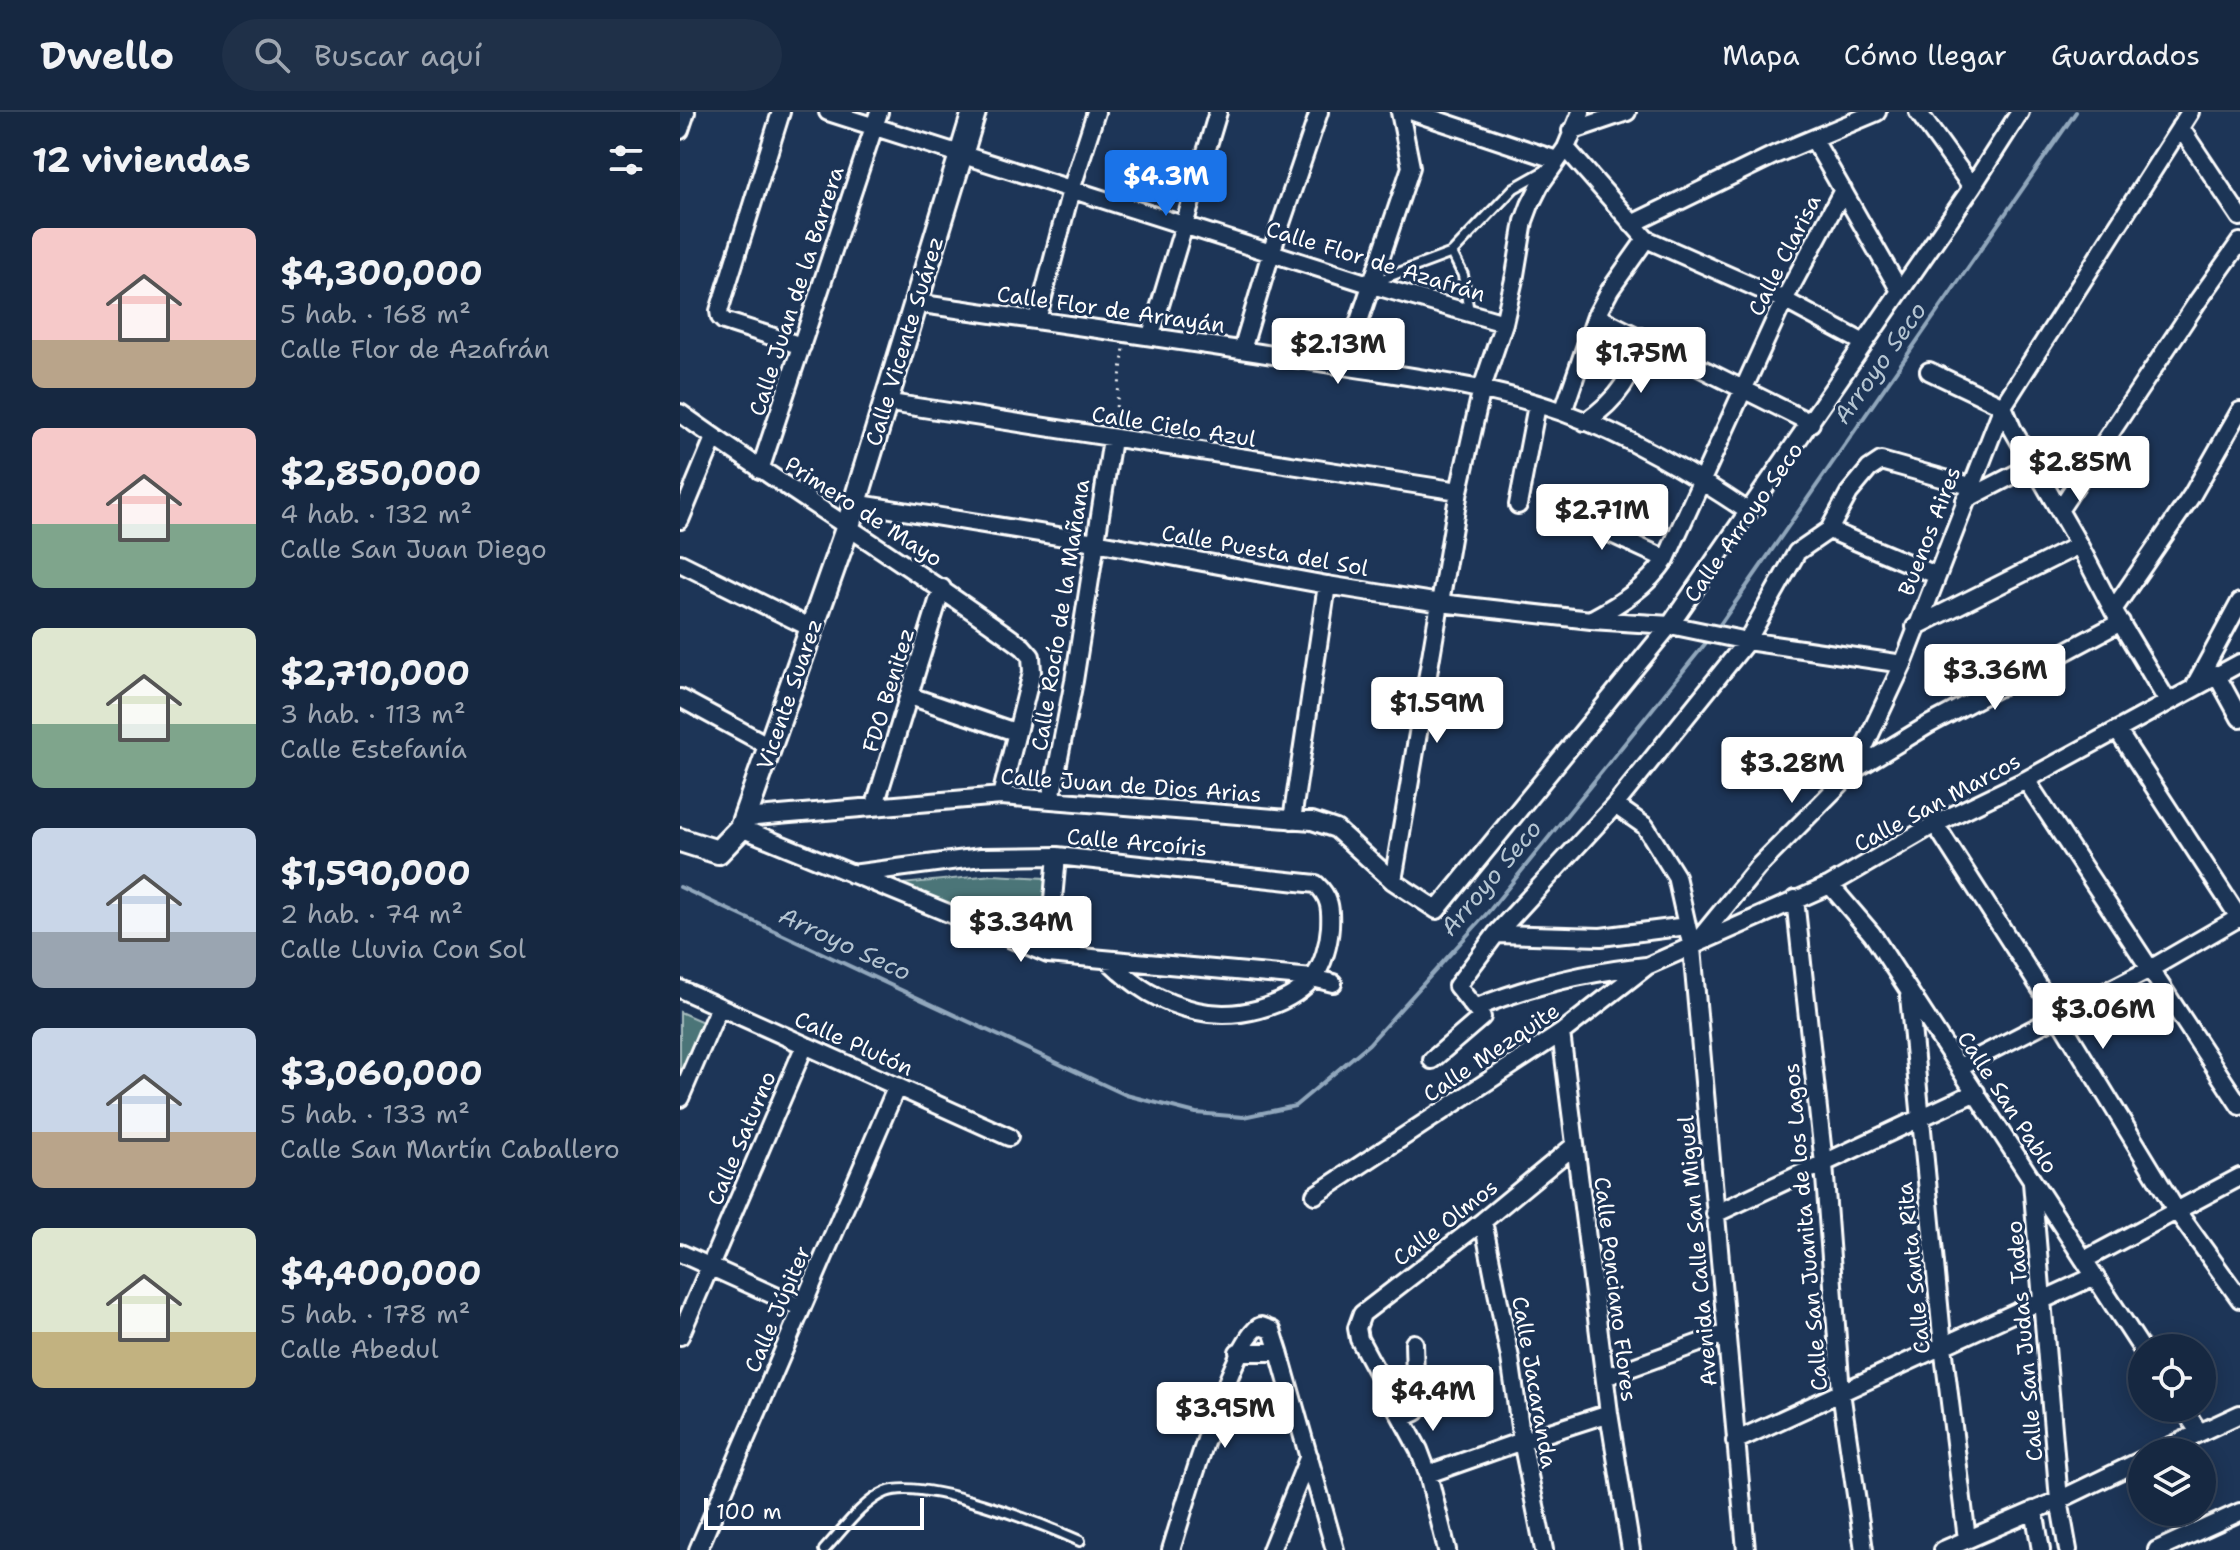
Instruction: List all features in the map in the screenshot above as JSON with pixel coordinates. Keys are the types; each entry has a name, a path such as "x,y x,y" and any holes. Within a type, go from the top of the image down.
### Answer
{"street":[{"path":"680,130 686,112"},
{"path":"781,112 719,311 724,321 802,346"},
{"name":"Calle Flor de Azafrán","path":"828,112 876,119 961,153 1071,190 1504,323"},
{"name":"Calle Vicente Suárez","path":"847,529 974,112"},
{"path":"1037,320 1071,190 1096,112"},
{"path":"1151,335 1218,112"},
{"path":"1242,350 1319,112"},
{"path":"1344,366 1369,284 1411,167 1400,112"},
{"path":"1413,112 1558,159 1646,239 1784,300 1864,343"},
{"path":"1393,881 1459,491 1482,388 1504,323 1524,221 1540,185 1558,159 1581,112"},
{"path":"1571,131 1627,112"},
{"path":"1632,224 1774,155 1877,112"},
{"path":"1918,112 1972,187"},
{"name":"Calle Arroyo Seco","path":"1437,910 1677,626 1749,512 2020,112"},
{"name":"Buenos Aires","path":"1692,948 1758,867 1853,771 1903,664 2003,406 2190,112"},
{"name":"Calle Juan de la Barrera","path":"760,470 876,119"},
{"path":"2180,127 2240,217"},
{"path":"1814,140 1900,291"},
{"name":"Calle Clarisa","path":"1591,620 1645,585 1666,559 1784,300 1843,190"},
{"path":"1563,412 1596,316 1610,290 1646,239"},
{"path":"2060,509 2240,242"},
{"name":"Calle Flor de Arrayán","path":"916,303 1151,335 1482,388 1563,412 1653,453 1749,512"},
{"path":"1596,316 1811,423"},
{"path":"1585,422 1610,405 1629,377 1637,354 1638,336"},
{"path":"1929,371 2003,406 2117,616 2168,702"},
{"name":"Calle Cielo Azul","path":"884,402 1459,491"},
{"path":"1518,505 1537,405"},
{"path":"1853,771 2117,616 2240,411"},
{"name":"Primero de Mayo","path":"680,413 847,529 942,588 1023,647 1031,656 1032,664 1015,732"},
{"path":"680,520 714,438"},
{"name":"Calle Rocío de la Mañana","path":"1051,799 1074,681 1112,439"},
{"path":"1478,1012 1457,986 1496,934 1615,805 1747,641 1797,552 1829,530 1849,493 1869,469 1881,461 1967,493 2033,465"},
{"name":"Calle Puesta del Sol","path":"854,503 1440,603 1677,626 1747,641 1903,664"},
{"path":"1555,508 1666,559"},
{"name":"Vicente Suarez","path":"680,840 718,852 743,823 847,529"},
{"path":"1829,530 1936,575"},
{"path":"1915,627 2079,545"},
{"path":"680,563 811,628"},
{"path":"1292,820 1327,585"},
{"name":"FDO Benitez","path":"875,805 942,588"},
{"path":"2194,687 2240,602"},
{"name":"Calle San Marcos","path":"1692,948 1830,885 1935,824 2026,780 2240,663"},
{"path":"2216,674 2240,718"},
{"path":"910,696 1015,732 1001,796"},
{"path":"680,698 771,747"},
{"path":"1959,1067 2150,969 2240,918 2117,730"},
{"path":"2026,780 2240,1106"},
{"name":"Calle Juan de Dios Arias","path":"743,823 875,805 1001,796 1312,821 1336,829 1393,881 1437,910"},
{"name":"Avenida Calle San Miguel","path":"1615,805 1645,826 1676,876 1692,948 1746,1550"},
{"path":"743,823 852,874 1048,954 1313,978 1333,983"},
{"path":"1935,824 2058,1016 2176,1210 2240,1299"},
{"path":"1048,954 1057,856"},
{"name":"Calle Arcoíris","path":"852,874 981,857 1057,856 1316,884 1325,892 1331,905 1329,937 1313,978"},
{"name":"Calle San Pablo","path":"1830,885 1872,934 2132,1334"},
{"name":"Calle San Juanita de los Lagos","path":"1795,899 1824,1164 1841,1392 1864,1550"},
{"path":"1496,934 1601,937 1687,926"},
{"name":"Calle Mezquite","path":"1315,1195 1561,1033 1647,966 1692,948"},
{"path":"1108,960 1135,986 1157,997 1198,1011 1231,1014 1259,1009 1289,996 1313,978"},
{"path":"1432,1060 1478,1012 1508,994 1611,969 1647,966"},
{"name":"Calle Plutón","path":"680,989 1009,1137"},
{"name":"Calle Santa Rita","path":"1909,991 1943,1346 1967,1539"},
{"path":"680,1098 719,1007"},
{"name":"Calle Ponciano Flores","path":"1561,1033 1609,1413 1631,1550"},
{"name":"Calle Saturno","path":"680,1336 805,1045"},
{"name":"Calle Júpiter","path":"698,1550 897,1086"},
{"path":"1715,1214 1976,1092"},
{"name":"Calle Olmos","path":"1403,1418 1359,1339 1357,1328 1362,1314 1575,1145"},
{"path":"2084,1260 2240,1177"},
{"name":"Calle San Judas Tadeo","path":"2032,1178 2059,1500 2068,1550"},
{"name":"Calle Jacaranda","path":"1483,1221 1544,1550"},
{"path":"680,1253 802,1308"},
{"path":"1735,1441 2093,1277"},
{"path":"1171,1550 1238,1352 1252,1331 1261,1326 1272,1330 1335,1550"},
{"path":"1605,1377 1727,1333"},
{"path":"1414,1343 1416,1412 1403,1418 1428,1474 1447,1550"},
{"path":"1238,1352 1279,1352"},
{"path":"1428,1474 1609,1413"},
{"path":"2187,1438 2240,1414"},
{"path":"2192,1422 2199,1432"},
{"path":"1271,1550 1309,1456"},
{"path":"1943,1550 2128,1467"},
{"path":"2034,1510 2041,1550"},
{"path":"2157,1550 2240,1512"}],"lane":[{"path":"1369,284 1452,253 1514,188 1558,159"},
{"path":"1452,253 1463,275 1469,313"},
{"path":"824,1550 867,1505 884,1492 898,1489 1000,1509 1030,1518 1080,1541"}],"path":[{"path":"1112,439 1126,332"}],"green space":[{"path":"993,875 1045,878 1039,944 901,884"},
{"path":"680,1012 703,1022 680,1076"}],"waterway":[{"name":"Arroyo Seco","path":"1717,629 2076,112"},
{"name":"Arroyo Seco","path":"680,887 1126,1095 1196,1113 1243,1117 1295,1106 1369,1044 1490,910 1709,639"}]}
